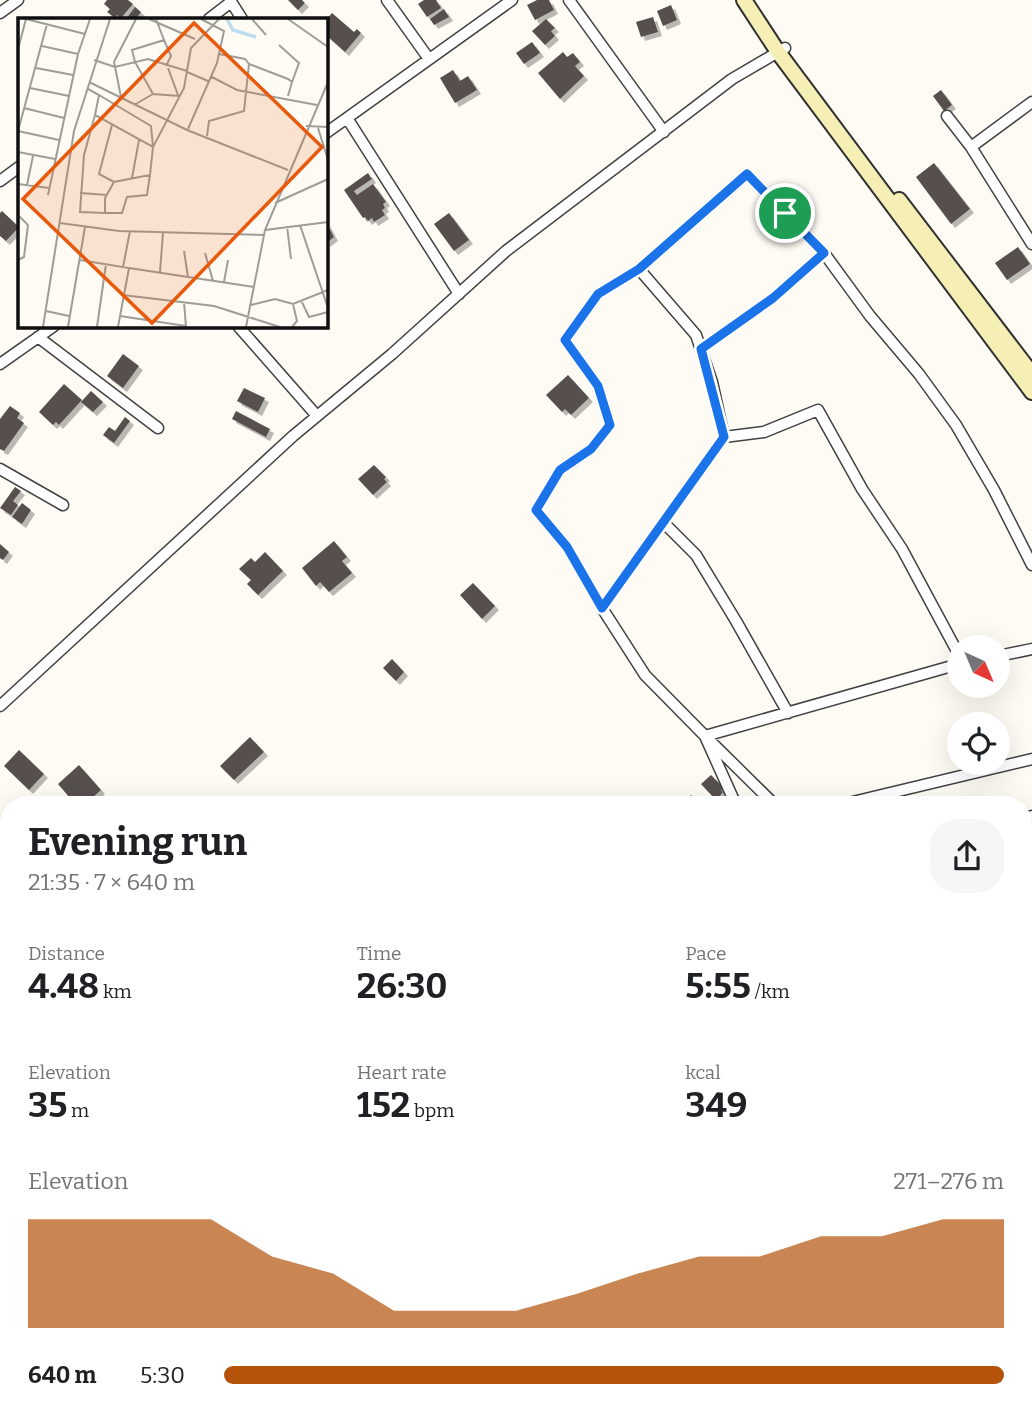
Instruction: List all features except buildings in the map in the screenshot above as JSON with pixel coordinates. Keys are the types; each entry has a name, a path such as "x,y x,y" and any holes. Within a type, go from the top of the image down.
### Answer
{"main road":[{"path":"744,0 1032,374"},
{"path":"754,0 782,50 1032,392"}],"street":[{"path":"0,13 18,0"},
{"path":"387,0 429,59"},
{"path":"327,132 512,0"},
{"path":"569,0 664,132"},
{"path":"210,18 231,1 241,18"},
{"path":"0,706 317,416 392,354 506,251 732,79 782,50"},
{"path":"971,147 1032,102"},
{"path":"947,116 971,147 1032,244"},
{"path":"346,118 458,294"},
{"path":"0,181 18,168"},
{"path":"766,796 645,675 567,547 536,510 560,470 591,449 610,425 598,386 565,340 598,294 639,269 747,174 824,253 870,316 919,374 956,425 994,490 1032,565"},
{"path":"701,349 773,298 824,253"},
{"path":"639,269 696,335 724,437"},
{"path":"0,364 53,327"},
{"path":"240,327 317,416"},
{"path":"38,337 158,428"},
{"path":"602,608 724,437 764,432 818,410 862,489 902,549 948,635"},
{"path":"0,469 63,505"},
{"path":"664,523 695,555 788,713"},
{"path":"1010,654 1032,649"},
{"path":"705,736 947,667"},
{"path":"705,736 732,796"},
{"path":"878,796 1032,759"}],"route":[{"path":"747,174 785,213 824,253 773,298 701,349 712,382 724,437 602,608 567,547 536,510 560,470 591,449 610,425 598,386 565,340 598,294 639,269 747,174"}]}
